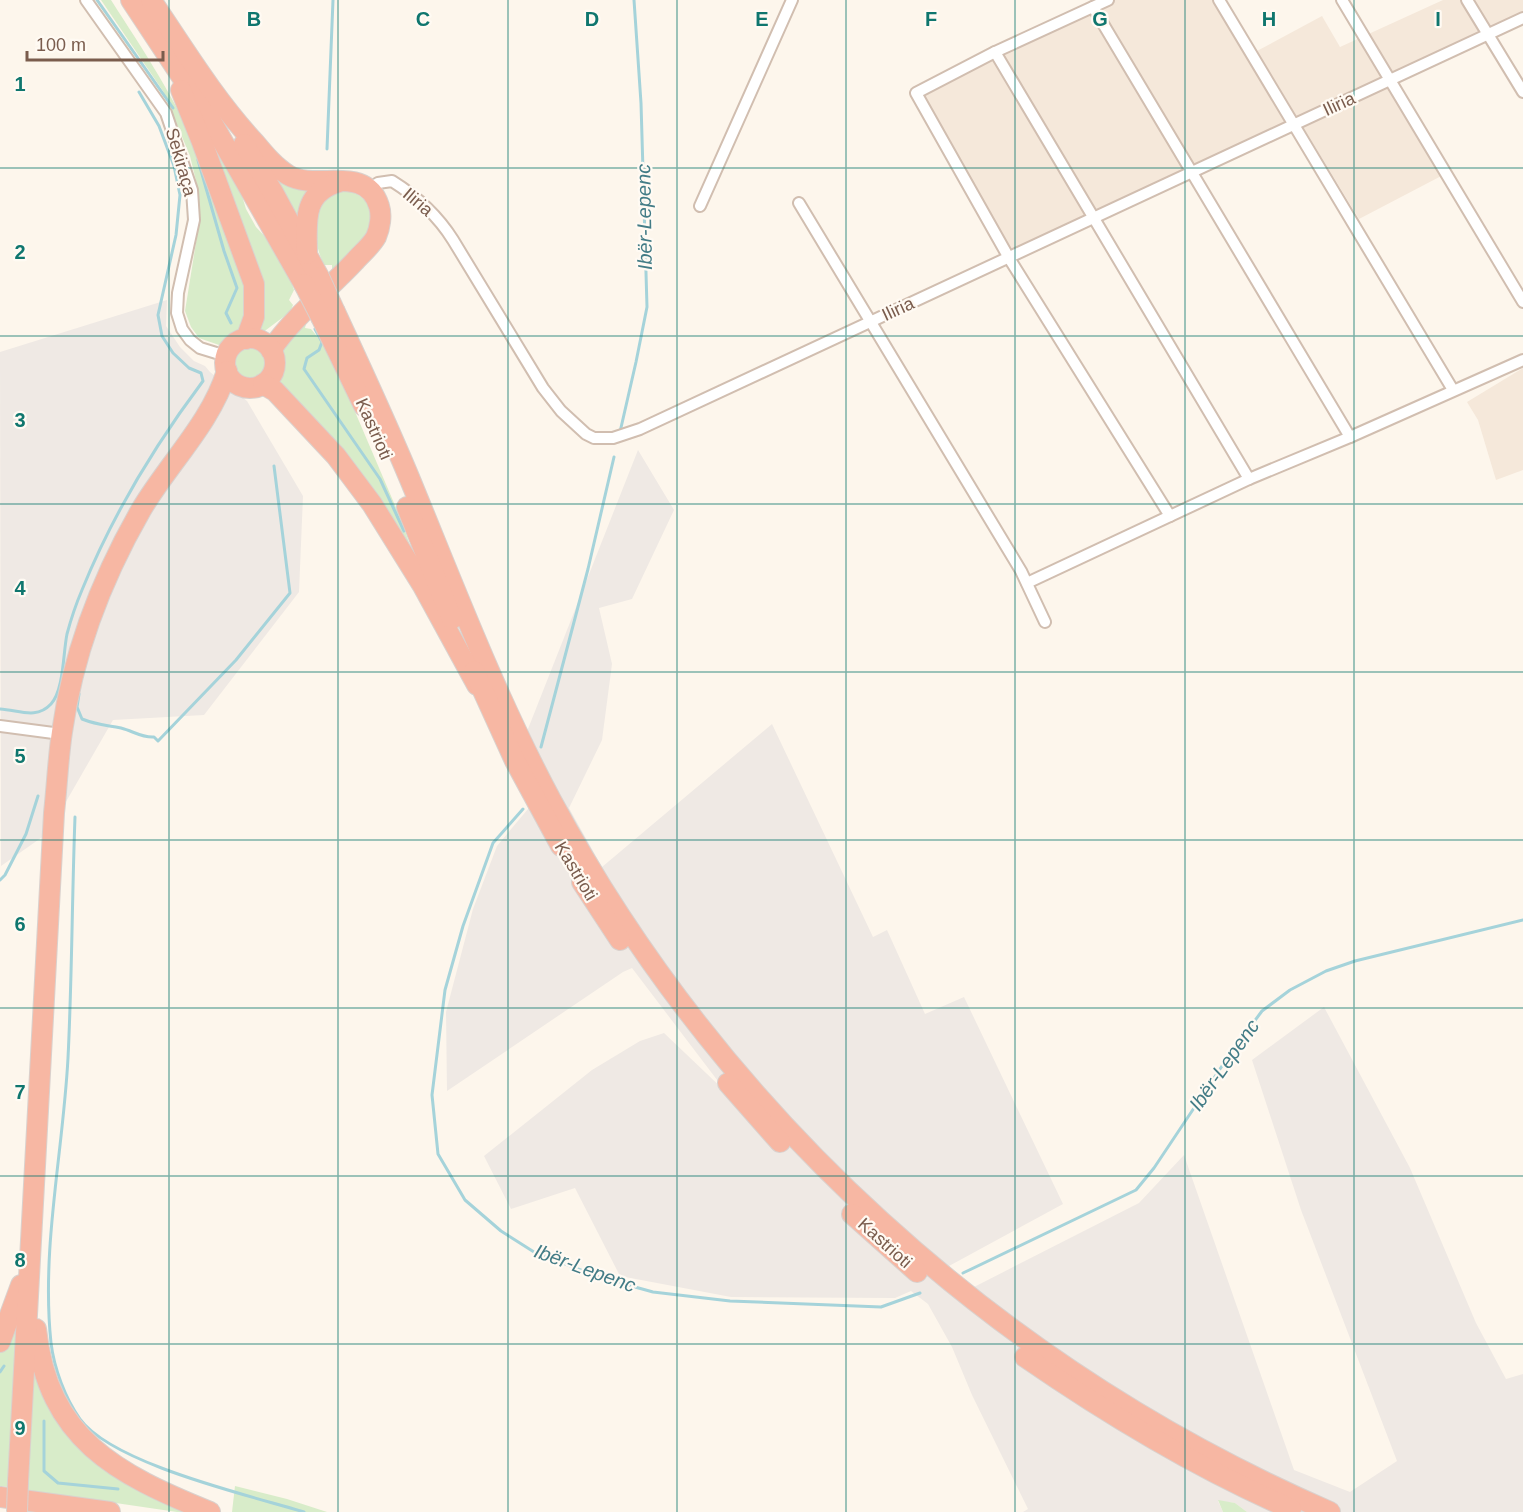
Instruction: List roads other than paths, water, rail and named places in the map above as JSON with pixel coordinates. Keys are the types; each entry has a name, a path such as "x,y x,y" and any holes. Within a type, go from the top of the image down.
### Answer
{"highway":[{"name":"Kastrioti","path":"131,0 211,121 311,281 386,421 480,652 527,754 567,830 607,897 669,988 712,1043 787,1130 846,1190 928,1264 999,1321 1035,1347 1182,1440 1262,1481 1330,1512"},
{"path":"17,1512 54,813 61,734 75,670 87,630 115,560 142,508 198,427 222,387 226,363 234,344 259,343 300,314 348,268 375,237 381,212 378,202 369,189 356,181 310,181 290,176 276,166 239,126 214,93 151,0"},
{"path":"164,49 202,142 254,284 254,316 259,343 275,365 273,372 198,427"},
{"name":"Kastrioti","path":"214,93 307,255 311,281"},
{"path":"307,255 309,205 314,196 326,188 334,183 347,180"},
{"name":"Kastrioti","path":"328,315 492,713 539,807 567,857 625,949 692,1040 777,1139 845,1208 955,1304 1073,1389 1177,1453 1297,1512"},
{"path":"226,363 236,384 254,385 275,391 336,456 366,495 423,586 492,713"},
{"path":"0,1342 29,1260"},
{"path":"29,1260 38,1353 51,1395 64,1417 101,1457 141,1482 210,1512"},
{"path":"1177,1453 1264,1512"},
{"path":"0,1497 110,1512"}],"street":[{"name":"Sekiraça","path":"86,0 166,113 192,190 194,220 178,292 177,313 182,329 190,340 226,363"},
{"path":"700,206 792,0"},
{"path":"1108,0 995,52 916,93 1009,258 1170,516"},
{"path":"1219,0 1453,390"},
{"path":"1342,0 1523,302"},
{"path":"1467,0 1523,92"},
{"path":"1093,7 1190,173 1350,437"},
{"name":"Iliria","path":"369,189 378,183 392,181 433,213 445,226 543,388 561,411 586,434 594,438 613,438 640,429 1523,18"},
{"path":"995,52 1249,478"},
{"path":"799,203 1027,583 1045,622"},
{"path":"1027,583 1249,478 1350,437 1523,360"},
{"path":"0,726 61,734"}],"waterway":[{"path":"97,0 173,108"},
{"path":"327,149 333,0"},
{"name":"Ibër-Lepenc","path":"620,432 647,307 641,103 634,0"},
{"path":"0,709 27,713 39,712 51,704 55,698 61,681 69,628 94,562 136,482 168,430 203,381 201,373 189,368 173,353 162,336 158,315 176,235 180,195 174,166 159,126 139,92"},
{"path":"198,160 237,288 226,313 231,323"},
{"path":"315,329 322,342 319,350 307,358 304,369 380,479 404,531"},
{"name":"Ibër-Lepenc","path":"541,747 588,569 614,457"},
{"path":"79,694 77,707 82,719 154,737 158,741 236,660 290,593 274,466"},
{"path":"0,880 5,875 26,834 38,796"},
{"name":"Ibër-Lepenc","path":"523,809 493,843 463,926 445,990 432,1095 438,1154 465,1200 501,1231 534,1252 599,1277 653,1292 730,1301 881,1307 920,1293"},
{"path":"75,817 68,1058 49,1272 51,1343 58,1372 65,1392 80,1419 97,1435 121,1450 183,1476 304,1512"},
{"name":"Ibër-Lepenc","path":"963,1273 1136,1190 1154,1168 1230,1054 1262,1011 1290,990 1326,971 1355,961 1523,920"},
{"path":"0,1372 4,1366"},
{"path":"44,1421 44,1471 58,1483 118,1489"}]}
